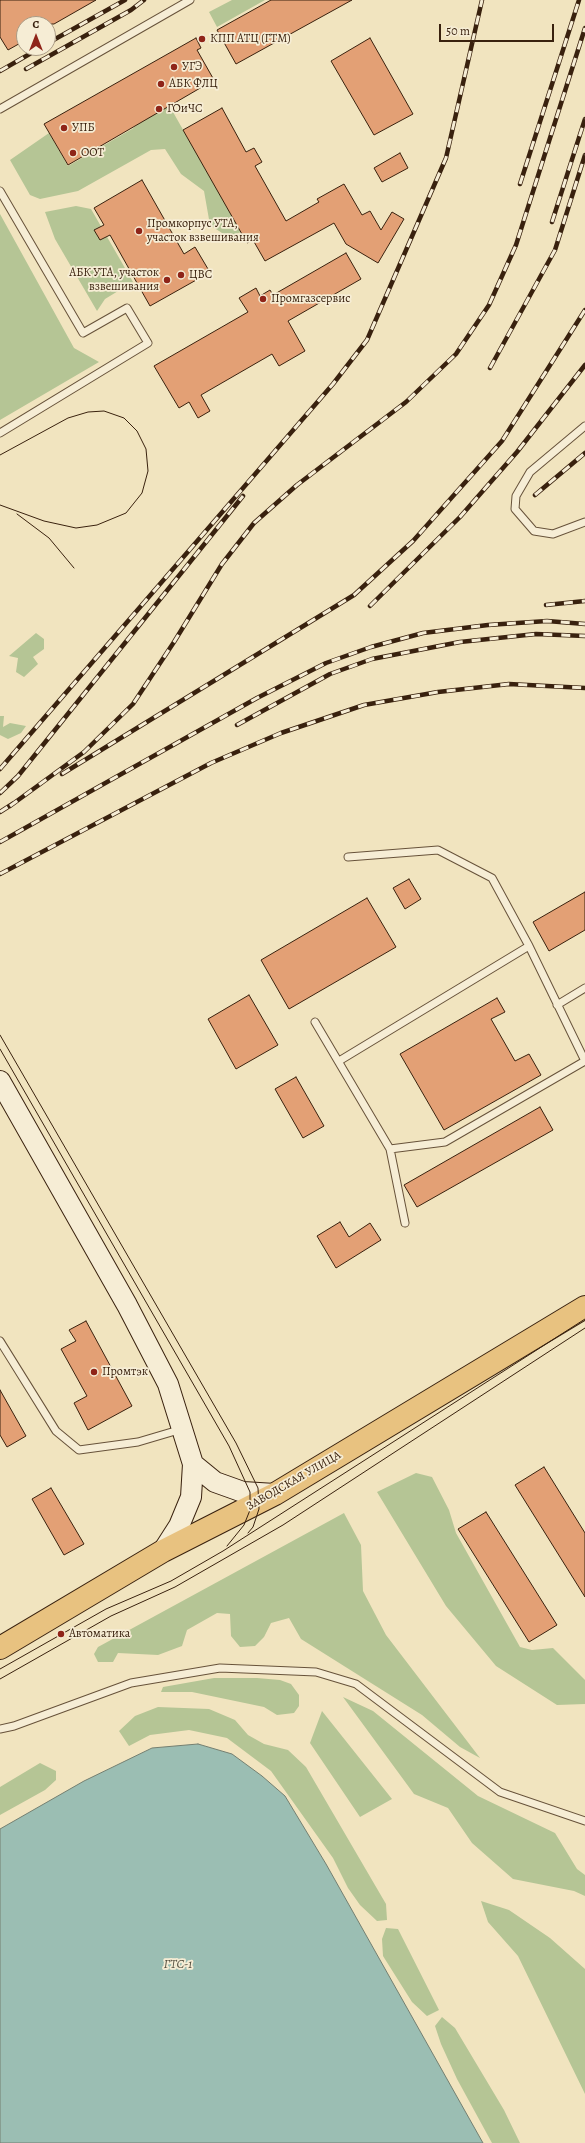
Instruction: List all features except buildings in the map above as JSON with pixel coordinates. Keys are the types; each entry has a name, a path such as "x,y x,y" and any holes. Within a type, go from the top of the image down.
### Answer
{"main road":[{"name":"ЗАВОДСКАЯ УЛИЦА","path":"0,1648 163,1551 275,1494 585,1307"}],"street":[{"path":"0,1081 130,1312 168,1384 193,1464 191,1497 180,1526 163,1551"},
{"path":"193,1464 215,1482 243,1492 275,1494"}],"lane":[{"path":"0,109 190,0"},
{"path":"0,191 83,333 127,308 148,343 0,433"},
{"path":"585,426 530,472 516,496 515,509 534,531 553,534 585,522"},
{"path":"348,857 438,850 492,878 528,946 585,1061 445,1142 390,1149"},
{"path":"339,1062 528,946"},
{"path":"557,1005 585,988"},
{"path":"315,1022 390,1149 405,1223"},
{"path":"0,1341 56,1431 79,1450 138,1442 182,1429"},
{"path":"0,1728 14,1726 131,1683 220,1668 316,1672 356,1684 500,1792 585,1821"}],"green space":[{"path":"232,0 265,0 217,27 209,12"},
{"path":"169,105 241,232 228,237 210,225 204,191 181,174 165,149 151,150 78,191 40,199 30,195 10,160 49,133 68,166 132,129 143,120"},
{"path":"76,206 91,209 133,282 105,299 97,311 55,239 45,212"},
{"path":"0,214 74,348 99,362 0,420"},
{"path":"36,633 44,639 44,649 33,657 38,664 24,677 16,672 18,658 9,656"},
{"path":"0,716 4,716 3,727 10,723 26,726 21,733 8,739 0,735"},
{"path":"416,1473 432,1477 449,1510 456,1533 520,1647 532,1650 553,1648 585,1680 585,1704 557,1705 496,1666 446,1606 377,1492"},
{"path":"344,1513 361,1545 363,1591 386,1635 480,1758 460,1747 422,1715 301,1639 289,1618 271,1623 264,1637 255,1646 240,1647 231,1636 230,1614 217,1613 187,1630 182,1646 158,1655 118,1653 113,1662 98,1662 94,1654 98,1647"},
{"path":"214,1678 257,1678 280,1680 291,1684 299,1695 299,1706 294,1713 277,1715 264,1707 192,1692 161,1692 163,1687"},
{"path":"343,1697 373,1711 478,1796 555,1833 577,1869 585,1875 585,1896 574,1891 513,1879 472,1843 448,1808 414,1794"},
{"path":"158,1707 209,1709 235,1720 248,1735 264,1744 288,1750 306,1767 386,1904 387,1920 377,1921 360,1905 348,1888 333,1858 271,1771 227,1738 189,1730 150,1735 129,1746 119,1731 135,1716"},
{"path":"322,1711 392,1799 360,1817 310,1743"},
{"path":"40,1763 56,1771 56,1780 45,1790 0,1815 0,1787"},
{"path":"481,1901 509,1910 550,1938 585,1969 585,2094 518,1956 488,1922"},
{"path":"386,1928 398,1929 439,2010 427,2016 412,2002 383,1956 382,1939"},
{"path":"442,2017 455,2028 504,2110 520,2143 492,2143 457,2079 441,2044 435,2026"}],"water":[{"name":"ГТС-1","path":"198,1744 232,1754 262,1776 285,1796 326,1864 483,2143 0,2143 0,1829 84,1781 152,1748"}],"tram line":[{"path":"0,455 68,418 88,412 104,411 124,418 137,431 146,449 148,471 142,493 126,513 97,525 76,528 44,521 0,505"},
{"path":"17,514 49,538 74,568"},
{"path":"0,1035 236,1443 258,1488 259,1509 253,1527 248,1533"},
{"path":"0,1049 229,1446 250,1492 250,1510 244,1525 227,1546"},
{"path":"0,1669 106,1609 171,1581 223,1551 585,1319"},
{"path":"0,1679 111,1616 175,1587 283,1525 585,1328"}],"railway":[{"path":"56,39 125,0"},
{"path":"26,69 131,10 144,0"},
{"path":"0,769 333,384 367,340 446,158 482,0"},
{"path":"520,184 579,0"},
{"path":"10,806 84,752 133,704 174,642 222,564 254,523 297,485 406,402 456,354 489,305 516,245 585,28"},
{"path":"0,71 26,56"},
{"path":"552,222 585,119"},
{"path":"490,368 555,250 585,155"},
{"path":"62,774 354,595 413,541 502,441 585,310"},
{"path":"370,606 460,517 517,452 585,365"},
{"path":"535,495 585,453"},
{"path":"0,793 18,776 243,496"},
{"path":"546,605 585,601"},
{"path":"0,842 257,698 326,663 371,647 423,633 488,625 547,621 585,624"},
{"path":"237,725 330,674 372,659 460,642 536,634 585,636"},
{"path":"0,874 211,763 281,733 364,705 438,692 509,684 585,688"},
{"path":"0,812 14,803"}],"place":[{"name":"КПП АТЦ (ГТМ)","path":"202,39"},
{"name":"УГЭ","path":"174,67"},
{"name":"АБК ФЛЦ","path":"161,84"},
{"name":"ГОиЧС","path":"159,109"},
{"name":"УПБ","path":"64,128"},
{"name":"ООТ","path":"73,153"},
{"name":"Промкорпус УТА, участок взвешивания","path":"139,231"},
{"name":"ЦВС","path":"181,275"},
{"name":"АБК УТА, участок взвешивания","path":"167,280"},
{"name":"Промгазсервис","path":"263,299"},
{"name":"Промтэк","path":"94,1372"},
{"name":"Автоматика","path":"61,1634"}]}
